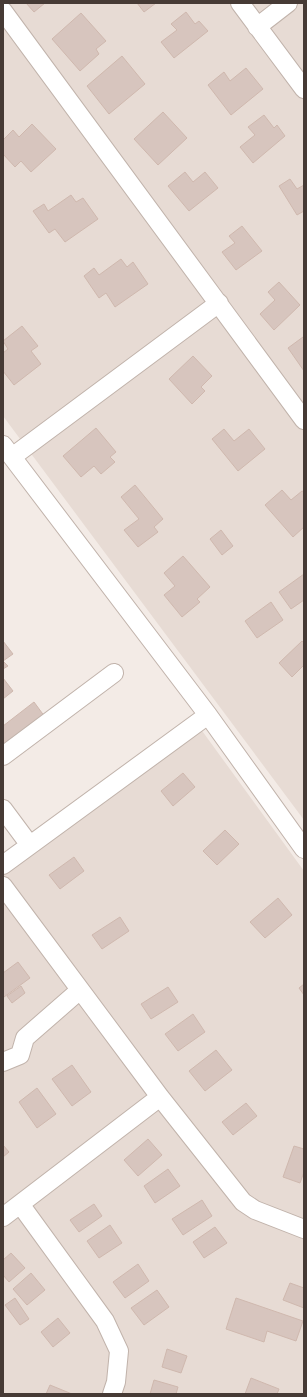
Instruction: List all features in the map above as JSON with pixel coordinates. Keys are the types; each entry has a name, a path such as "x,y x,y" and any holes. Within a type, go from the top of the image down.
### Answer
{"street":[{"path":"240,3 304,89"},
{"path":"257,26 288,3"},
{"path":"3,11 304,420"},
{"path":"218,303 7,451 208,714 304,849"},
{"path":"3,756 114,673"},
{"path":"3,865 29,844 208,714"},
{"path":"3,809 29,844"},
{"path":"3,886 160,1097 243,1202 255,1210 304,1229"},
{"path":"3,1062 20,1055 25,1038 80,990"},
{"path":"3,1217 160,1097"},
{"path":"20,1204 106,1321 119,1351 116,1382 112,1394"}],"shaded area":[{"path":"3,3 304,3 304,820 3,416"},
{"path":"192,717 304,871 304,1394 3,1394 3,855"}],"building":[{"path":"26,3 45,3 34,12"},
{"path":"137,3 156,3 144,12"},
{"path":"186,12 195,24 199,21 208,31 174,58 161,42 177,30 171,24"},
{"path":"81,13 106,41 96,49 99,54 80,71 52,39"},
{"path":"122,56 145,84 109,114 87,86"},
{"path":"246,68 263,89 231,115 208,85 224,72 230,81"},
{"path":"163,112 187,138 158,165 134,139"},
{"path":"264,115 274,128 277,125 285,136 253,163 240,147 255,135 248,127"},
{"path":"32,124 56,149 31,172 21,161 15,167 3,154 3,140 13,130 19,137"},
{"path":"185,172 193,182 205,172 218,188 189,211 168,186"},
{"path":"290,179 297,189 304,185 304,211 297,215 279,186"},
{"path":"71,195 76,202 83,198 98,219 65,242 55,229 49,233 33,211 44,204 48,211"},
{"path":"242,226 262,251 236,270 222,252 235,243 229,236"},
{"path":"121,259 127,267 133,262 148,284 115,307 106,293 99,298 84,276 94,268 99,275"},
{"path":"279,282 300,305 274,330 260,314 275,300 268,292"},
{"path":"22,326 38,346 31,351 41,364 14,385 3,371 3,353 8,349 3,341"},
{"path":"303,337 304,338 304,371 288,348"},
{"path":"193,356 212,376 201,387 205,391 192,404 169,379"},
{"path":"96,428 116,452 110,457 115,462 101,474 94,466 81,477 63,456"},
{"path":"224,429 234,441 249,429 265,449 238,471 212,439"},
{"path":"135,485 163,519 154,527 158,532 138,547 124,530 139,519 121,497"},
{"path":"282,490 291,500 302,491 304,492 304,527 293,537 265,505"},
{"path":"221,530 233,546 222,555 210,539"},
{"path":"183,556 210,587 197,599 200,602 182,617 164,595 175,586 164,573"},
{"path":"304,574 304,600 291,609 279,592"},
{"path":"271,602 283,620 257,638 245,621"},
{"path":"3,641 13,654 3,661"},
{"path":"302,641 304,643 304,665 292,677 279,663"},
{"path":"3,661 8,666 3,669"},
{"path":"3,678 13,691 3,699"},
{"path":"34,702 45,717 3,748 3,726"},
{"path":"183,773 195,787 173,806 161,791"},
{"path":"225,830 239,844 217,865 203,851"},
{"path":"74,857 84,871 60,889 49,875"},
{"path":"278,898 292,915 265,938 250,922"},
{"path":"120,917 129,931 102,949 92,935"},
{"path":"18,962 30,978 4,997 3,973"},
{"path":"304,984 304,995 299,988"},
{"path":"21,986 25,993 12,1003 7,996"},
{"path":"168,987 178,1002 151,1019 141,1004"},
{"path":"193,1014 205,1032 178,1051 165,1034"},
{"path":"216,1050 232,1070 205,1091 189,1071"},
{"path":"72,1065 91,1092 72,1106 52,1079"},
{"path":"37,1088 56,1114 37,1128 19,1102"},
{"path":"246,1103 257,1116 233,1135 222,1122"},
{"path":"148,1139 162,1155 138,1176 124,1160"},
{"path":"3,1145 9,1152 3,1157"},
{"path":"294,1146 304,1149 304,1172 300,1183 283,1177"},
{"path":"168,1169 180,1186 155,1203 144,1186"},
{"path":"202,1200 212,1216 183,1235 172,1219"},
{"path":"94,1204 102,1216 79,1232 70,1220"},
{"path":"110,1225 122,1243 99,1258 87,1241"},
{"path":"215,1227 227,1243 204,1258 193,1242"},
{"path":"11,1253 25,1268 9,1282 3,1275 3,1260"},
{"path":"138,1264 149,1281 125,1298 113,1282"},
{"path":"31,1273 45,1290 27,1305 13,1289"},
{"path":"290,1283 304,1288 304,1308 283,1300"},
{"path":"157,1290 169,1307 144,1325 131,1308"},
{"path":"15,1298 29,1319 20,1325 5,1305"},
{"path":"236,1298 303,1321 296,1341 267,1331 264,1342 226,1329"},
{"path":"58,1318 70,1333 53,1347 41,1332"},
{"path":"167,1349 187,1356 181,1373 162,1367"},
{"path":"251,1378 279,1389 277,1394 245,1394"},
{"path":"154,1380 178,1387 176,1394 150,1394"},
{"path":"50,1385 72,1394 46,1394"}]}
